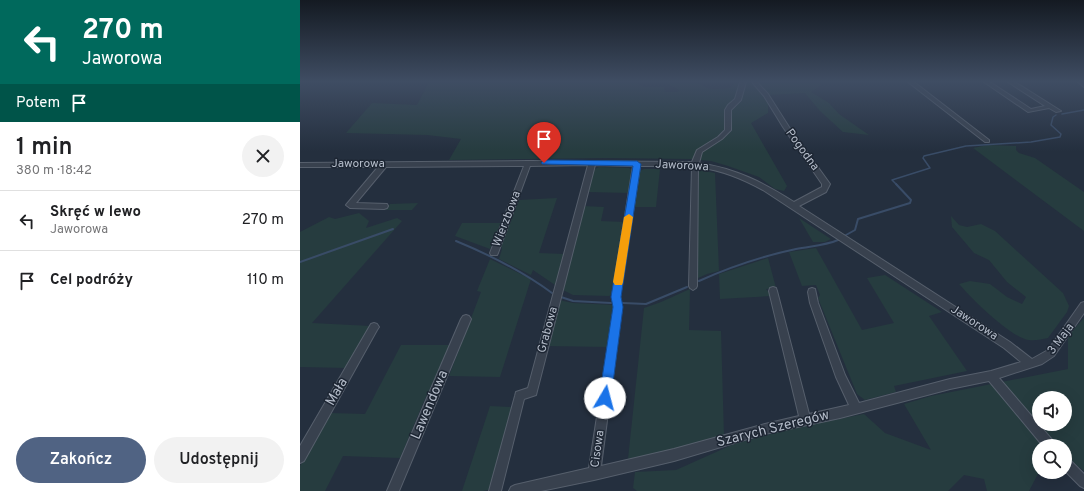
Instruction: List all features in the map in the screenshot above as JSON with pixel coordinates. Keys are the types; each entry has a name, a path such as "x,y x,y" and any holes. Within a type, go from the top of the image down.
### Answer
{"street":[{"path":"693,286 695,164 699,151 720,138 728,130 726,119 728,108 730,105"},
{"name":"Pogodna","path":"772,105 826,184 823,190 793,206"},
{"path":"940,105 987,141"},
{"path":"1021,105 1030,111 1050,106 1058,111"},
{"name":"Wierzbowa","path":"494,253 528,163"},
{"name":"Jaworowa","path":"300,164 592,163 695,164 713,167 740,175 766,188 1007,344 1031,364"},
{"name":"Grabowa","path":"495,491 520,396 532,391 592,163"},
{"path":"384,164 350,205 384,206"},
{"name":"Cisowa","path":"594,474 618,307 616,297 637,164"},
{"path":"773,291 805,420"},
{"path":"812,292 841,377 856,408"},
{"name":"3 Maja","path":"1031,364 1046,358 1051,353 1084,306"},
{"name":"Lawendowa","path":"393,491 466,319"},
{"name":"Mała","path":"300,457 374,327"},
{"name":"Szarych Szeregów","path":"515,491 594,474 765,429 950,384 991,376 1031,364"},
{"path":"991,376 1044,439"},
{"path":"1072,470 1084,482"}],"green space":[{"path":"370,105 768,105 768,113 751,123 787,186 784,191 775,189 759,177 711,161 691,159 606,158 449,160 461,139 427,135 346,133"},
{"path":"815,105 831,105 839,114 869,135 843,132"},
{"path":"988,145 1016,146 1016,150 1019,153 1035,158 1084,192 1084,231 973,148"},
{"path":"599,167 629,168 633,171 630,193 587,192 593,170"},
{"path":"644,169 660,169 656,207 634,207 638,172"},
{"path":"699,170 715,173 719,271 696,279"},
{"path":"557,198 539,253 564,254 555,285 533,270 531,275 499,259 502,249 501,245 519,200"},
{"path":"418,203 412,210 385,210 390,204"},
{"path":"583,206 604,207 601,221 625,222 613,294 609,296 573,295 561,289"},
{"path":"359,213 369,221 366,228 397,218 402,221 312,323 371,326 347,368 300,367 300,232 329,217 335,219"},
{"path":"951,216 959,225 967,227 981,224 995,231 1063,293 1069,306 1067,312 1048,338 1029,340 1021,338 1002,325 959,284 970,281 990,284 1007,297 1022,304 1026,297 1007,282 989,260 974,253 952,227"},
{"path":"799,218 831,239 825,242 813,242"},
{"path":"462,223 501,223 490,249 455,236"},
{"path":"816,248 862,330 894,323 867,278 885,275 942,312 929,316 967,371 894,386 896,392 865,400 857,394 818,298 820,295 816,285 802,286 789,252"},
{"path":"768,258 776,288 766,289 772,296 720,299 719,274"},
{"path":"490,259 531,279 500,377 449,376 481,292 477,291"},
{"path":"690,289 689,330 721,331 724,436 688,447 628,459 644,308"},
{"path":"559,300 573,303 615,305 608,347 546,346"},
{"path":"1084,318 1084,471 1072,462 1072,439 1032,439 1032,479 1035,479 1029,491 987,491 984,479 964,475 948,491 637,491 633,488 635,472 676,470 734,444 794,428 864,414 885,433 931,450 904,404 931,396 1068,369 1068,336"},
{"path":"401,345 451,345 424,401 400,458 343,456 325,491 300,491 300,466 330,413 365,414"},
{"path":"490,406 512,407 492,489 483,491 462,491"}],"waterway":[{"path":"1062,114 1084,110"},
{"path":"896,184 892,180 930,168 923,158 924,156 966,146 1031,142 1060,137 1061,134 1051,125 1053,117 1056,115"},
{"path":"846,235 855,230 858,219 910,203 911,200 896,184"},
{"path":"300,262 393,229"},
{"path":"699,281 759,259 796,249 828,244 838,240"},
{"path":"456,241 506,264 552,293"},
{"path":"623,303 646,304 687,287"},
{"path":"561,297 573,301 611,303"}],"slow traffic":[{"path":"618,282 629,217"}],"route":[{"path":"544,163 637,164 616,297 618,307 605,398"}]}
